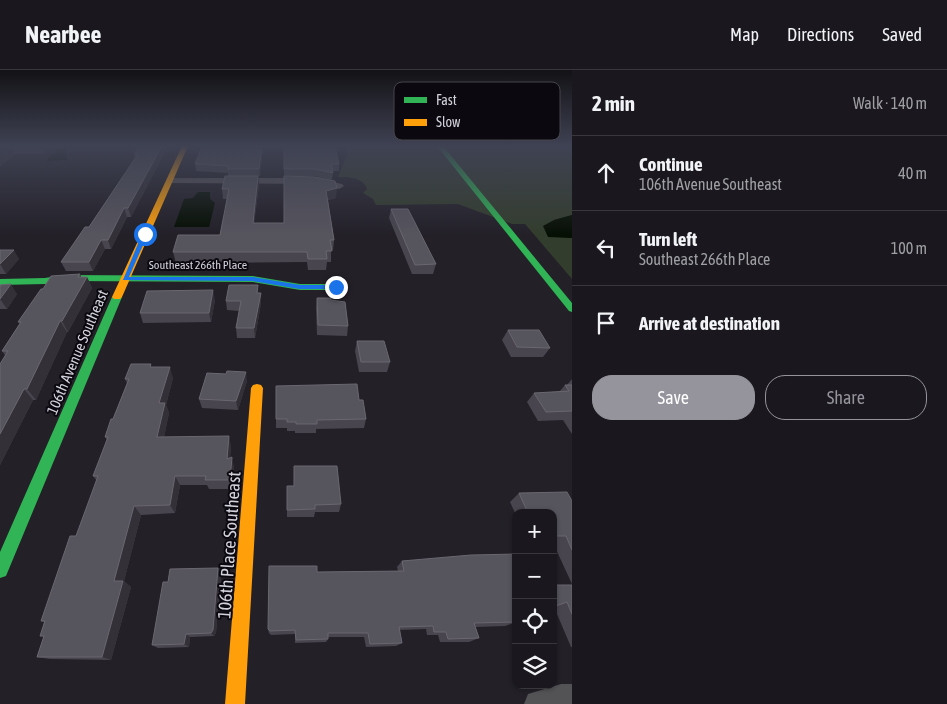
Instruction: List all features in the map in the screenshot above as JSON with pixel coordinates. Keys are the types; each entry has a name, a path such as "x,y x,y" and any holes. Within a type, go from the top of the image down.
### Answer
{"street":[{"name":"106th Avenue Southeast","path":"0,570 125,278 172,176"},
{"path":"464,176 572,309"},
{"path":"170,181 315,181 339,186"},
{"name":"Southeast 266th Place","path":"0,282 45,281 63,278 253,279 300,287 336,287"},
{"name":"106th Place Southeast","path":"235,704 257,388"},
{"path":"538,704 561,698 572,698"}],"green space":[{"path":"572,176 572,215 554,220 548,236 572,238 572,279 525,224 512,224 458,204 376,205 373,199 363,193 367,189 362,182 355,178 338,177"}],"shaded area":[{"path":"198,192 210,192 210,199 215,203 209,227 174,227 184,199 193,198"},
{"path":"572,215 572,238 548,237 543,226 554,220"}],"building":[{"path":"124,176 146,176 128,208 124,208 108,240 101,240 89,262 61,262 85,227 89,227"},
{"path":"225,176 258,176 253,223 284,223 284,176 315,177 335,181 337,188 326,191 334,240 330,240 332,251 326,251 327,259 308,259 307,252 173,252 178,235 220,235 229,189 222,189"},
{"path":"391,209 408,209 436,264 415,265"},
{"path":"0,250 14,250 0,264"},
{"path":"80,274 78,277 87,277 62,321 60,321 27,389 24,389 0,434 0,364 8,351 2,351 21,322 18,322 51,276"},
{"path":"11,284 0,299 0,285"},
{"path":"229,285 258,285 257,293 261,293 254,328 236,328 241,301 226,301"},
{"path":"213,290 209,313 140,313 147,291"},
{"path":"317,298 331,298 331,300 345,302 348,326 318,325"},
{"path":"508,330 539,330 550,348 517,347"},
{"path":"357,341 384,341 390,362 361,362"},
{"path":"131,364 151,364 150,367 170,367 159,403 165,403 157,437 229,436 227,459 232,457 230,480 205,480 206,476 175,476 170,505 134,506 114,581 123,581 102,657 37,657 44,636 40,636 45,621 41,621 70,536 76,536 98,476 93,476 108,437 105,437 111,419 113,419 129,379 125,379"},
{"path":"227,371 246,372 236,401 199,399 207,373 226,374"},
{"path":"357,384 359,400 363,400 366,419 317,420 317,424 296,424 296,422 287,422 287,419 276,419 276,386"},
{"path":"565,385 572,385 572,411 546,412 534,393 569,391"},
{"path":"294,466 337,466 341,504 315,505 315,509 287,510 287,486 294,486"},
{"path":"567,492 572,501 572,550 566,536 557,536 557,509 526,509 519,493"},
{"path":"512,554 512,622 474,623 479,638 448,639 446,632 434,632 433,626 399,627 402,643 370,644 368,633 328,633 328,639 296,640 295,630 270,631 268,629 269,566 317,566 317,572 404,571 402,561 471,555"},
{"path":"218,568 213,630 211,633 186,634 184,644 152,645 163,582 168,582 170,569"},
{"path":"557,585 572,585 572,614 567,602 557,606"}],"traffic: fast":[{"path":"464,176 572,309"},
{"path":"0,282 45,281 63,278 253,279 300,287 336,287"},
{"path":"0,570 117,297"}],"traffic: slow":[{"path":"117,297 172,176"},
{"path":"235,704 257,388"}],"route":[{"path":"145,234 125,278 253,279 300,287 336,287"}]}
